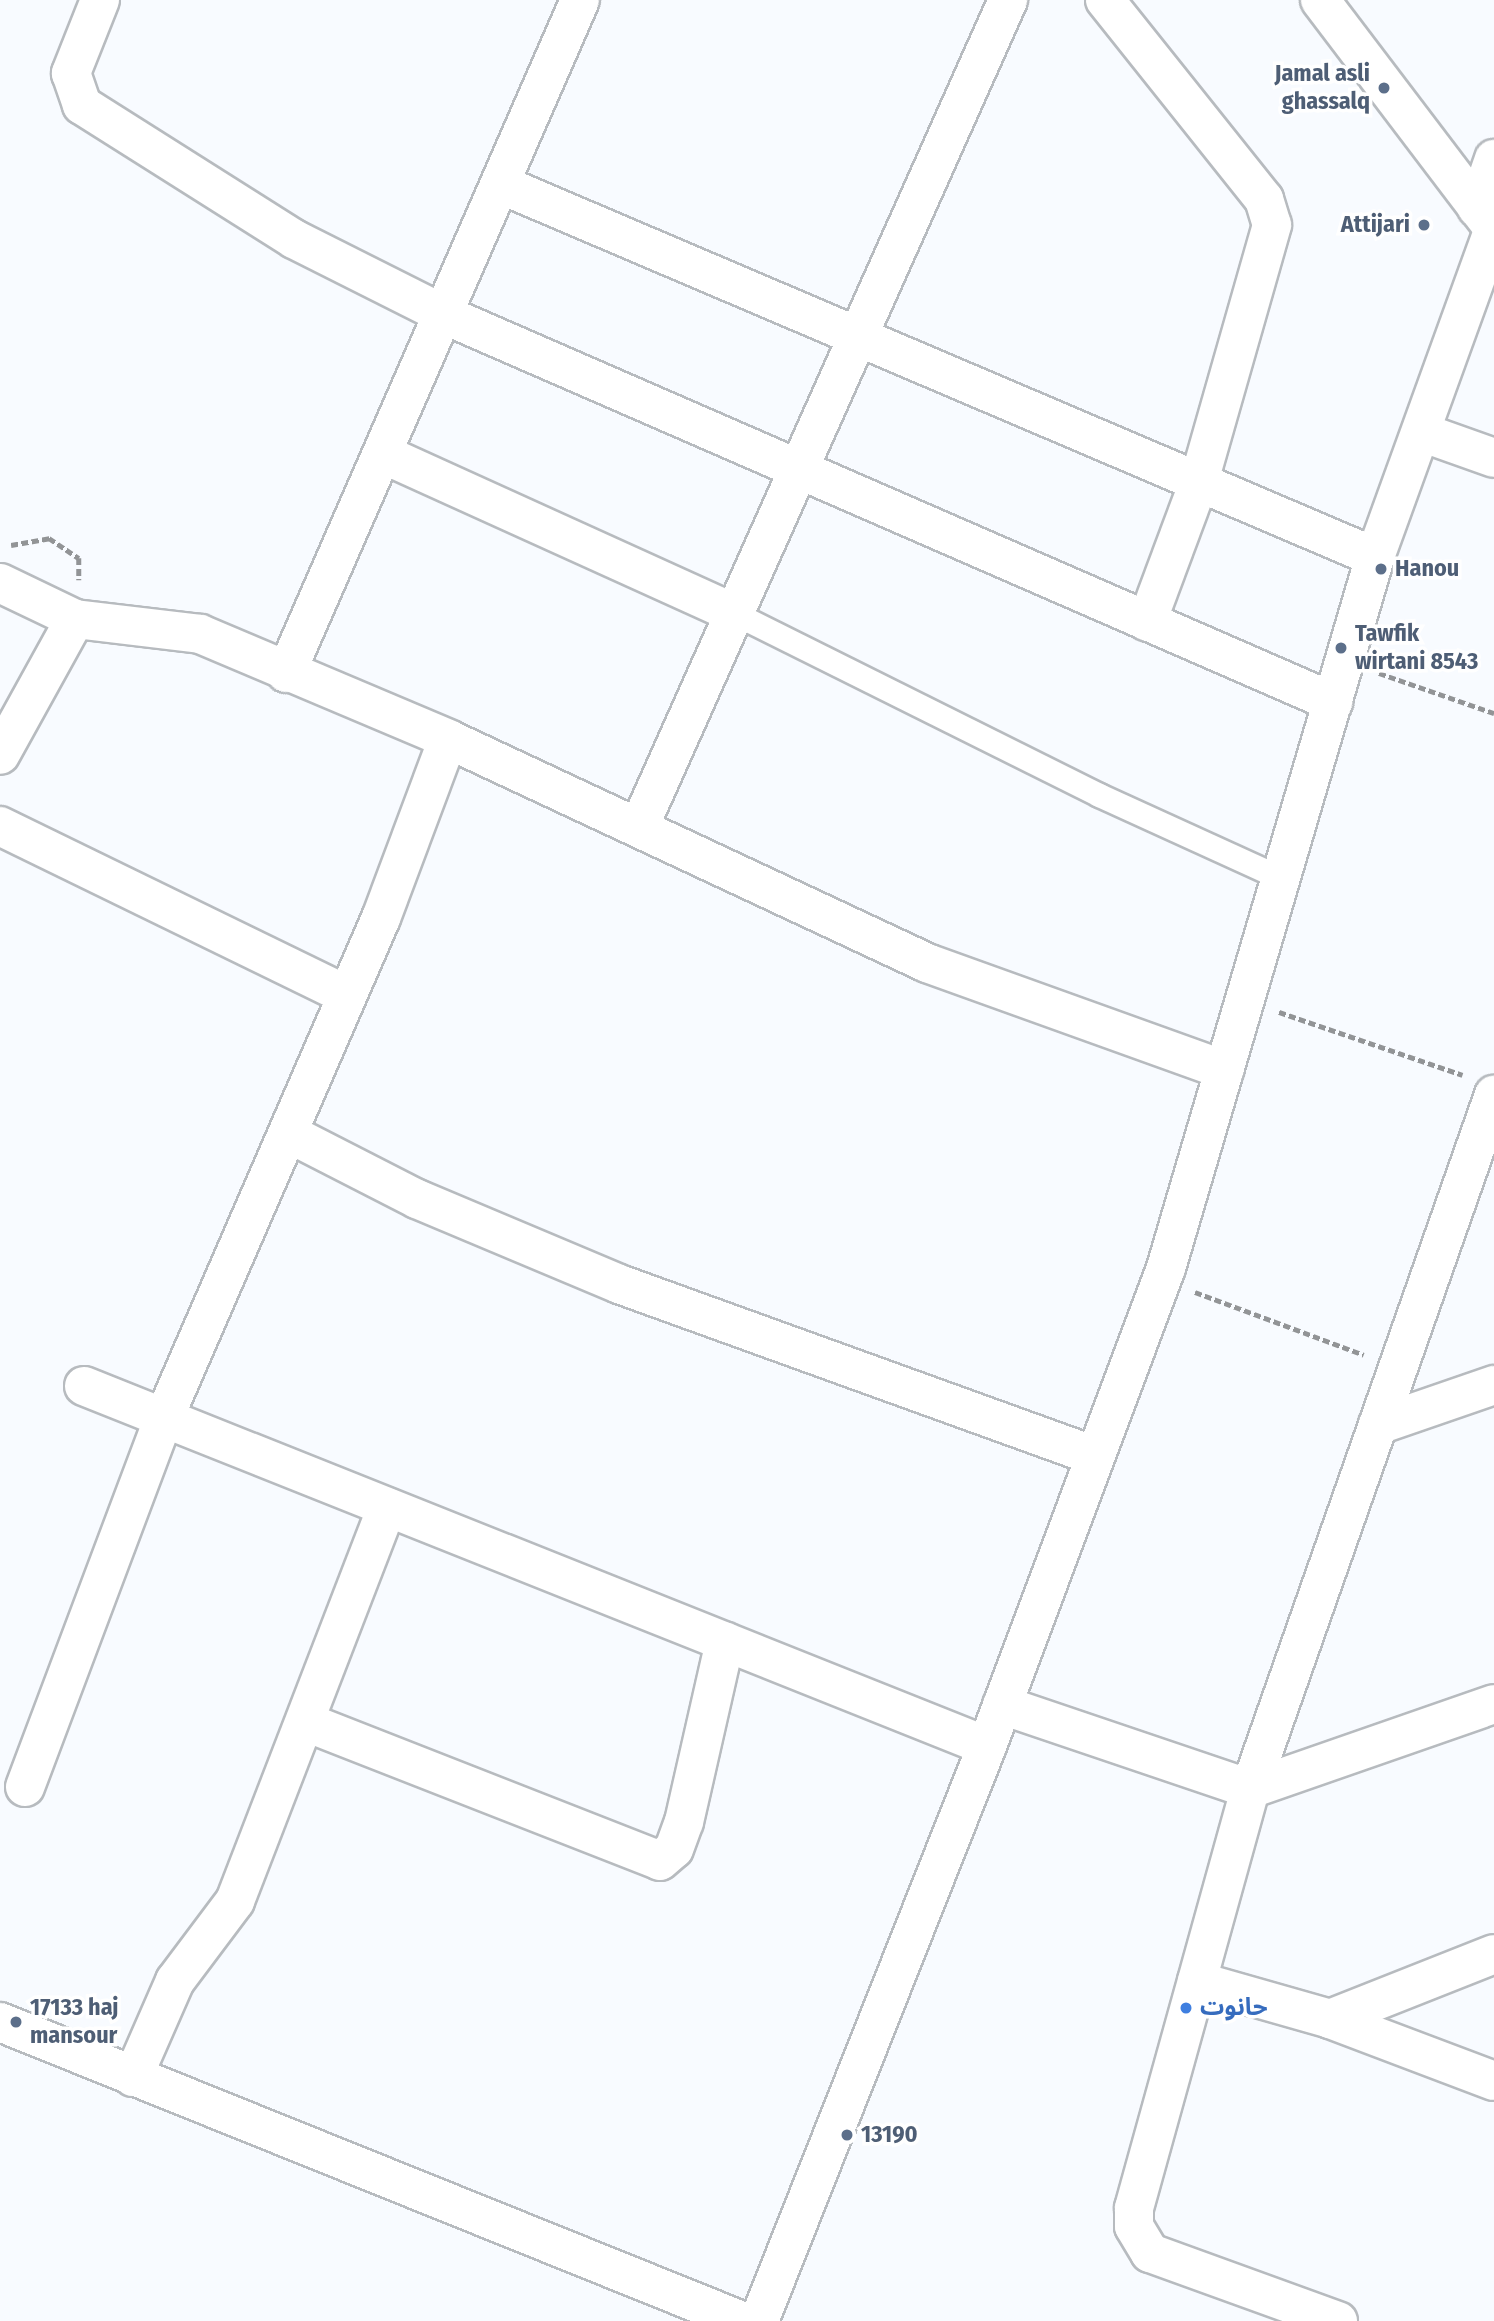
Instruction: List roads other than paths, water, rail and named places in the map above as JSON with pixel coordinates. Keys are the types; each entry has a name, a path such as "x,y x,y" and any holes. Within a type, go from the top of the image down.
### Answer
{"street":[{"path":"100,0 71,73 82,105 294,239 445,315 1333,702"},
{"path":"286,673 445,315 580,0"},
{"path":"639,827 794,468 1008,0"},
{"path":"1105,0 1271,213 1199,482 1147,622"},
{"path":"1320,0 1488,222"},
{"path":"759,2321 987,1746 1162,1280 1375,557 1421,432 1488,222 1494,159"},
{"path":"499,184 1375,557"},
{"path":"1421,432 1494,458"},
{"path":"383,454 732,612"},
{"path":"0,583 75,619 200,634 286,673 449,738 927,962 1224,1070"},
{"path":"0,755 75,619"},
{"path":"24,1787 163,1420 290,1133 449,738"},
{"path":"0,826 345,994"},
{"path":"1338,2321 1150,2253 1140,2241 1133,2208 1250,1789 1398,1367 1481,1086"},
{"path":"290,1133 417,1199 619,1284 1095,1456"},
{"path":"1378,1425 1494,1385"},
{"path":"83,1386 987,1746"},
{"path":"133,2077 175,1981 234,1901 387,1507"},
{"path":"306,1721 660,1861 674,1849 684,1822 725,1642"},
{"path":"1002,1705 1250,1789 1494,1704"},
{"path":"1330,2018 1494,1954"},
{"path":"1197,1981 1330,2018 1494,2081"},
{"path":"0,2022 742,2321"}],"lane":[{"path":"732,612 1135,813 1281,878"}],"place":[{"name":"Jamal asli ghassalq","path":"1384,88"},
{"name":"Attijari","path":"1424,225"},
{"name":"Hanou","path":"1381,569"},
{"name":"Tawfik wirtani 8543","path":"1341,648"},
{"name":"حانوت","path":"1186,2008"},
{"name":"17133 haj mansour","path":"16,2022"},
{"name":"13190","path":"847,2135"}]}
